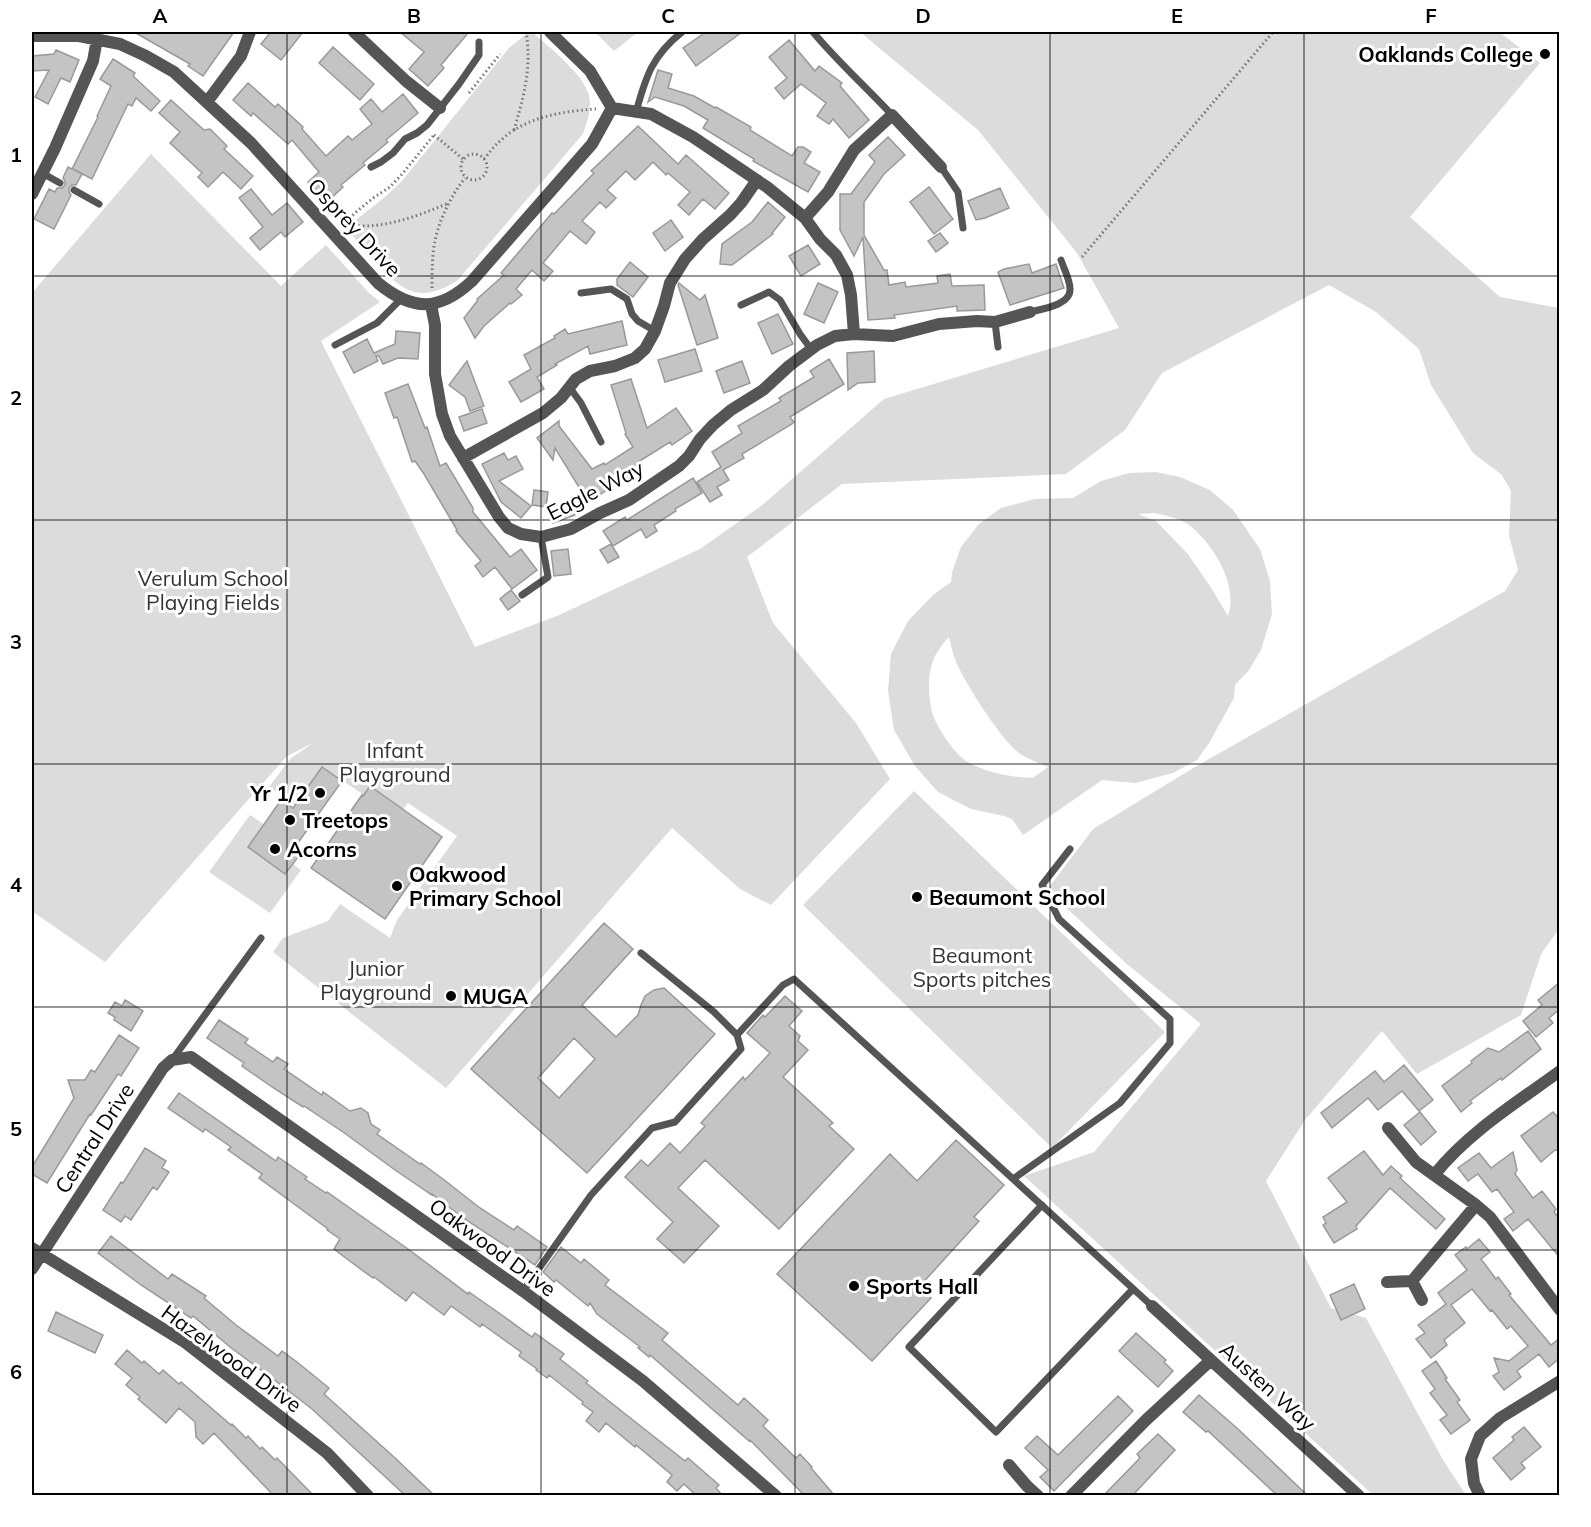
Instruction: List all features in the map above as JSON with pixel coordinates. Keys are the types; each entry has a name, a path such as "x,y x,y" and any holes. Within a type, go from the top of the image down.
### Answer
{"street":[{"path":"207,102 241,56 250,32"},
{"path":"354,32 405,81 441,108"},
{"path":"550,32 590,71 612,108 651,114 693,137 757,180 805,218 820,239 836,255 847,275 854,334"},
{"name":"Osprey Drive","path":"36,35 79,36 120,44 174,72 251,143 390,294 406,301 431,305"},
{"path":"32,194 93,61 97,39"},
{"path":"431,305 446,301 472,281 591,144 612,108"},
{"path":"805,218 828,192 854,150 892,115 941,167"},
{"path":"463,458 543,413 561,398 576,379 590,371 615,366 635,358 645,349 655,331 670,283 685,259 741,203 757,180"},
{"name":"Eagle Way","path":"431,305 435,325 435,374 442,414 450,436 508,528 521,534 541,537 571,529 628,500 679,466 713,424 763,390 811,349 835,336 854,334 892,336 939,324 995,322 1030,312"},
{"name":"Oakwood Drive","path":"172,1060 191,1057 523,1291 643,1381 776,1496"},
{"name":"Central Drive","path":"32,1269 37,1251 163,1068 172,1060"},
{"path":"1435,1174 1466,1140 1560,1071"},
{"path":"1388,1128 1416,1162 1490,1217 1560,1310"},
{"path":"1387,1282 1412,1281 1476,1205"},
{"name":"Hazelwood Drive","path":"37,1251 186,1342 327,1454 368,1496"},
{"path":"1412,1281 1422,1300"},
{"name":"Austen Way","path":"1152,1305 1359,1496"},
{"path":"1071,1496 1146,1420 1211,1360"},
{"path":"1480,1496 1474,1482 1471,1459 1479,1436 1500,1418 1560,1381"},
{"path":"1009,1465 1038,1496"}],"lane":[{"path":"636,112 645,77 671,40 682,32"},
{"path":"813,32 892,115"},
{"path":"371,167 393,153 405,139 427,125 478,56 479,42"},
{"path":"941,167 958,192 963,228"},
{"path":"42,173 60,183"},
{"path":"74,190 99,204"},
{"path":"1030,312 1063,302 1070,294 1071,288 1061,260"},
{"path":"581,293 612,289 627,299 632,314 638,321 655,331"},
{"path":"741,305 769,292 780,300 811,349"},
{"path":"335,345 377,323 401,299"},
{"path":"995,322 998,347"},
{"path":"570,388 581,403 601,442"},
{"path":"522,595 548,576 541,537"},
{"path":"1013,1179 1119,1103 1170,1043 1170,1019 1059,919 1042,885 1070,849"},
{"path":"172,1060 261,938"},
{"path":"523,1291 599,1186 652,1128 675,1122 741,1049 737,1035 714,1012 641,954"},
{"path":"737,1035 783,985 794,980 1152,1305"},
{"path":"1042,1205 909,1347 996,1432 1133,1289"}],"path":[{"path":"514,130 525,96 528,75 526,32"},
{"path":"1082,257 1273,32"},
{"path":"464,99 500,54"},
{"path":"484,159 500,141 514,130 545,117 564,112 612,108"},
{"path":"334,235 373,198 390,186 435,135 463,159"},
{"path":"478,154 488,166 484,176 475,181 465,178 460,169 463,159 478,154"},
{"path":"431,305 434,246 449,202 465,178"},
{"path":"344,225 360,227 387,224 417,216 449,202"}],"green space":[{"path":"532,32 565,61 586,88 590,106 583,134 457,281 433,292 413,292 404,288 386,273 346,228 402,181 509,48"},
{"path":"598,32 638,32 614,51 597,34"},
{"path":"860,32 1499,32 1540,63 1410,217 1500,297 1559,308 1559,929 1541,954 1521,1015 1417,1074 1382,1031 1305,1120 1266,1181 1331,1308 1366,1318 1443,1460 1466,1495 1373,1495 1024,1176 1094,1152 1201,1024 1128,965 1047,890 1093,829 1195,767 1505,591 1518,570 1509,535 1511,491 1502,475 1473,453 1431,385 1419,349 1376,312 1329,285 1162,373 1125,430 1066,474 842,484 747,557 773,623 856,723 890,779 771,905 740,889 672,828 446,1088 273,952 283,938 328,921 340,904 390,938 397,920 457,836 408,803 403,809 370,786 364,795 322,767 296,805 269,787 290,759 313,743 287,756 105,962 32,911 32,293 151,154 281,286 326,245 368,292 380,302 321,341 475,647 557,616 700,549 761,506 884,399 1119,328 1077,253 978,130"},
{"path":"1156,472 1180,477 1210,490 1233,510 1260,549 1270,581 1272,614 1261,650 1249,670 1235,685 1234,698 1197,760 1173,773 1135,783 1102,780 1023,835 1012,819 971,809 938,792 915,766 894,730 888,691 891,654 908,621 933,595 951,582 961,547 979,524 1001,508 1035,499 1073,498 1101,481 1129,473","holes":["1153,513 1172,517 1189,525 1207,543 1222,566 1227,579 1230,592 1228,616 1187,553 1156,521 1138,514","949,637 959,668 983,709 1003,736 1019,753 1048,767 1033,778 998,774 982,769 966,761 942,734 932,710 929,676 935,657"]},
{"name":"Beaumont Sports pitches","path":"914,791 1165,1032 1052,1148 803,905"},
{"path":"250,815 265,825 293,864 301,870 270,913 209,872"}],"building":[{"path":"134,32 234,32 203,76 188,66 190,64"},
{"path":"271,32 303,32 281,60 261,44"},
{"path":"400,32 469,32 441,65 444,68 428,86 409,69 424,52"},
{"path":"706,32 742,32 696,66 683,48"},
{"path":"789,40 815,71 819,66 842,83 840,86 869,120 849,138 833,119 829,124 817,116 826,103 801,84 784,99 775,88 787,78 769,57"},
{"path":"333,47 374,84 360,100 319,63"},
{"path":"56,50 79,60 70,82 61,78 48,104 35,97 49,70 32,71 32,56 54,54"},
{"path":"113,59 135,73 133,76 160,101 151,111 136,98 132,106 128,104 92,179 73,169 82,174 76,185 69,188 71,195 54,229 34,219 49,189 55,192 57,188 65,185 63,178 68,167 72,169 111,86 100,79"},
{"path":"658,70 672,74 668,88 694,96 716,107 751,127 750,130 792,156 798,147 811,152 804,163 820,172 808,192 753,161 754,159 703,128 708,120 684,106 655,97 648,102"},
{"path":"248,83 275,107 278,104 303,127 302,129 326,156 348,136 352,140 372,124 360,109 371,99 382,112 403,94 418,113 386,140 388,142 363,163 365,165 341,185 343,187 326,203 308,182 319,172 292,140 288,144 253,113 251,116 233,100"},
{"path":"171,100 204,130 210,129 227,146 224,149 253,176 241,189 223,172 208,187 198,177 202,173 170,143 180,132 159,113"},
{"path":"638,126 678,164 686,155 729,193 715,209 703,199 689,215 678,205 690,192 668,173 666,175 653,162 635,180 626,171 607,190 616,198 606,208 600,202 582,221 595,232 586,244 570,231 543,263 553,271 544,281 532,270 516,289 522,295 484,326 475,338 464,318 477,299 504,275 501,273 552,213 554,214 594,173 591,171"},
{"path":"888,137 905,155 884,174 864,202 864,235 884,270 887,270 889,285 905,282 906,287 938,283 937,276 950,274 952,286 984,285 985,310 957,311 957,306 894,315 895,318 868,320 863,237 854,256 840,230 840,194 851,194 875,162 869,155"},
{"path":"929,187 953,219 934,234 910,202"},
{"path":"1000,188 1009,208 976,220 968,201"},
{"path":"251,189 272,215 287,203 303,222 285,237 281,232 260,250 250,238 263,227 239,198"},
{"path":"768,202 785,217 773,234 732,265 720,264 722,244 752,222"},
{"path":"671,220 683,237 665,251 653,233"},
{"path":"940,233 948,243 936,252 928,241"},
{"path":"808,245 820,264 801,276 789,256"},
{"path":"630,262 648,277 633,297 617,285 617,279"},
{"path":"1029,264 1032,273 1056,264 1064,288 1010,305 998,272"},
{"path":"679,283 700,300 705,295 718,338 697,345"},
{"path":"818,283 838,292 824,323 804,314"},
{"path":"778,314 793,344 772,354 758,323"},
{"path":"622,321 627,345 590,354 588,346 537,377 544,389 521,402 509,382 531,369 524,355 555,338 554,336 565,329 568,334"},
{"path":"396,331 420,333 418,359 398,358 383,364 379,356 376,356 378,361 354,373 343,352 367,339 374,353 395,344"},
{"path":"695,349 702,371 665,382 658,360"},
{"path":"874,351 875,382 858,383 848,390 847,353"},
{"path":"829,359 844,384 790,417 794,422 792,424 742,454 744,458 723,470 729,480 717,487 722,495 710,502 697,482 721,467 712,452 742,433 738,426 781,401 779,398 814,377 810,371"},
{"path":"467,361 484,406 470,411 465,397 449,385"},
{"path":"742,361 750,383 724,393 716,371"},
{"path":"631,379 647,428 676,408 692,431 672,445 670,442 638,462 643,470 588,502 555,448 553,460 537,438 559,421 559,426 592,469 604,463 605,465 633,447 625,434 611,385"},
{"path":"408,384 425,428 427,427 440,466 446,463 473,508 473,512 510,557 521,549 537,570 512,589 495,567 483,577 475,566 481,561 456,531 424,474 415,461 412,462 397,417 394,418 385,393"},
{"path":"482,409 487,423 464,431 459,417"},
{"path":"504,453 508,460 516,456 523,469 499,481 531,506 521,518 501,502 482,464"},
{"path":"693,478 702,493 654,525 657,531 646,538 641,529 613,546 603,531 625,517 627,520"},
{"path":"534,490 548,492 546,507 532,505"},
{"path":"570,500 575,515 553,523 548,508"},
{"path":"611,544 619,557 608,563 600,550"},
{"path":"568,549 571,574 554,576 551,551"},
{"path":"511,590 520,601 508,610 500,599"},
{"path":"322,767 342,781 295,847 302,852 285,874 248,847 281,800 293,808"},
{"path":"370,786 442,837 385,919 311,868"},
{"path":"604,923 633,949 582,1005 616,1037 638,1015 645,996 654,990 664,988 715,1034 587,1173 471,1069","holes":["574,1038 595,1059 559,1098 538,1078"]},
{"path":"1560,982 1560,1009 1549,1018 1553,1023 1536,1037 1523,1021 1542,1005 1538,1000"},
{"path":"785,996 802,1011 789,1026 800,1036 798,1041 808,1050 783,1077 833,1123 829,1126 854,1149 779,1229 705,1160 678,1188 719,1226 684,1263 657,1239 673,1222 625,1177 641,1160 648,1166 670,1143 680,1153 705,1126 701,1123 743,1077 745,1080 770,1053 747,1033"},
{"path":"125,1000 143,1011 131,1031 114,1020 115,1017 108,1013 115,1002 122,1006"},
{"path":"219,1020 248,1039 245,1043 273,1062 277,1057 288,1064 284,1069 322,1095 323,1092 350,1111 361,1108 368,1113 371,1124 380,1130 377,1134 421,1163 480,1208 514,1230 517,1226 547,1247 535,1265 463,1218 343,1132 242,1066 244,1063 207,1038"},
{"path":"1528,1031 1541,1049 1502,1080 1501,1078 1470,1101 1472,1103 1461,1112 1442,1086 1488,1048 1499,1052"},
{"path":"119,1035 139,1048 121,1076 118,1074 90,1114 47,1183 32,1174 32,1167 74,1098 68,1080 85,1080 91,1070 95,1072"},
{"path":"1404,1065 1433,1100 1419,1111 1402,1091 1378,1110 1368,1098 1332,1128 1321,1113 1375,1071 1384,1082"},
{"path":"179,1093 276,1161 278,1157 307,1177 305,1179 408,1249 468,1294 469,1292 532,1337 535,1333 564,1354 560,1359 588,1381 586,1383 685,1461 688,1458 719,1485 716,1488 723,1496 697,1496 684,1484 677,1491 667,1482 672,1475 606,1423 599,1432 586,1421 593,1412 582,1404 583,1402 549,1375 547,1378 536,1370 519,1356 521,1352 482,1324 480,1327 451,1306 444,1315 413,1292 406,1301 351,1262 334,1249 340,1239 259,1178 262,1174 228,1150 231,1147 205,1129 203,1132 168,1108"},
{"path":"1420,1112 1436,1132 1421,1145 1404,1125"},
{"path":"1553,1112 1560,1120 1560,1151 1555,1150 1541,1162 1521,1136"},
{"path":"956,1140 1004,1185 974,1217 979,1221 919,1287 931,1298 872,1361 777,1274 890,1154 917,1181"},
{"path":"145,1148 166,1161 162,1168 169,1172 157,1190 153,1187 131,1220 125,1216 121,1222 103,1210"},
{"path":"1364,1151 1383,1175 1391,1166 1402,1176 1400,1178 1445,1219 1436,1229 1390,1188 1356,1226 1357,1229 1334,1243 1323,1225 1326,1223 1323,1217 1347,1202 1328,1178"},
{"path":"1513,1152 1517,1170 1515,1174 1533,1198 1542,1191 1556,1209 1554,1212 1560,1219 1560,1258 1528,1219 1513,1231 1504,1219 1514,1212 1497,1189 1492,1192 1478,1174 1468,1181 1458,1168 1479,1153 1491,1168"},
{"path":"111,1236 168,1279 172,1274 206,1296 204,1298 236,1325 278,1356 282,1351 297,1362 329,1388 324,1394 435,1496 406,1496 312,1409 193,1316 191,1318 141,1285 98,1253"},
{"path":"1479,1239 1490,1252 1481,1259 1496,1279 1498,1277 1511,1294 1509,1295 1551,1345 1560,1338 1560,1358 1549,1367 1539,1354 1517,1371 1521,1377 1504,1390 1493,1376 1499,1372 1494,1358 1509,1361 1528,1346 1511,1326 1507,1329 1472,1289 1451,1305 1465,1323 1444,1340 1447,1345 1431,1358 1416,1339 1425,1333 1418,1325 1446,1304 1438,1293 1467,1270 1455,1255"},
{"path":"561,1247 581,1263 584,1259 609,1280 605,1285 668,1333 662,1340 738,1405 744,1398 768,1420 763,1426 796,1458 800,1454 835,1496 805,1496 750,1440 650,1355 649,1357 638,1348 640,1347 597,1314 590,1303 588,1306 556,1280 554,1282 543,1272"},
{"path":"1354,1284 1365,1309 1341,1320 1330,1295"},
{"path":"56,1312 103,1335 95,1353 48,1331"},
{"path":"1136,1333 1166,1360 1164,1362 1173,1371 1158,1387 1119,1351"},
{"path":"127,1350 159,1374 163,1370 179,1384 181,1382 246,1438 248,1436 275,1460 277,1458 314,1496 274,1496 214,1433 203,1444 196,1437 195,1422 179,1408 166,1423 138,1399 140,1397 126,1385 132,1378 115,1364"},
{"path":"1436,1361 1460,1400 1457,1402 1470,1420 1451,1434 1440,1420 1447,1415 1430,1393 1435,1389 1422,1371"},
{"path":"1199,1395 1308,1496 1278,1496 1208,1431 1206,1432 1183,1412"},
{"path":"1118,1396 1133,1411 1054,1491 1040,1477 1048,1470 1025,1448 1037,1436 1058,1455"},
{"path":"1524,1427 1541,1447 1521,1463 1525,1468 1511,1480 1493,1458 1514,1440 1512,1437"},
{"path":"1158,1434 1175,1450 1132,1496 1103,1496 1140,1458 1137,1454"}],"place":[{"name":"Oaklands College","path":"1545,54"},
{"name":"Yr 1/2","path":"320,793"},
{"name":"Treetops","path":"290,820"},
{"name":"Acorns","path":"275,849"},
{"name":"Oakwood Primary School","path":"397,886"},
{"name":"Beaumont School","path":"917,897"},
{"name":"MUGA","path":"451,996"},
{"name":"Sports Hall","path":"854,1286"}],"park label":[{"name":"Verulum School Playing Fields","path":"213,590"},
{"name":"Infant Playground","path":"395,762"},
{"name":"Junior Playground","path":"376,980"}]}
